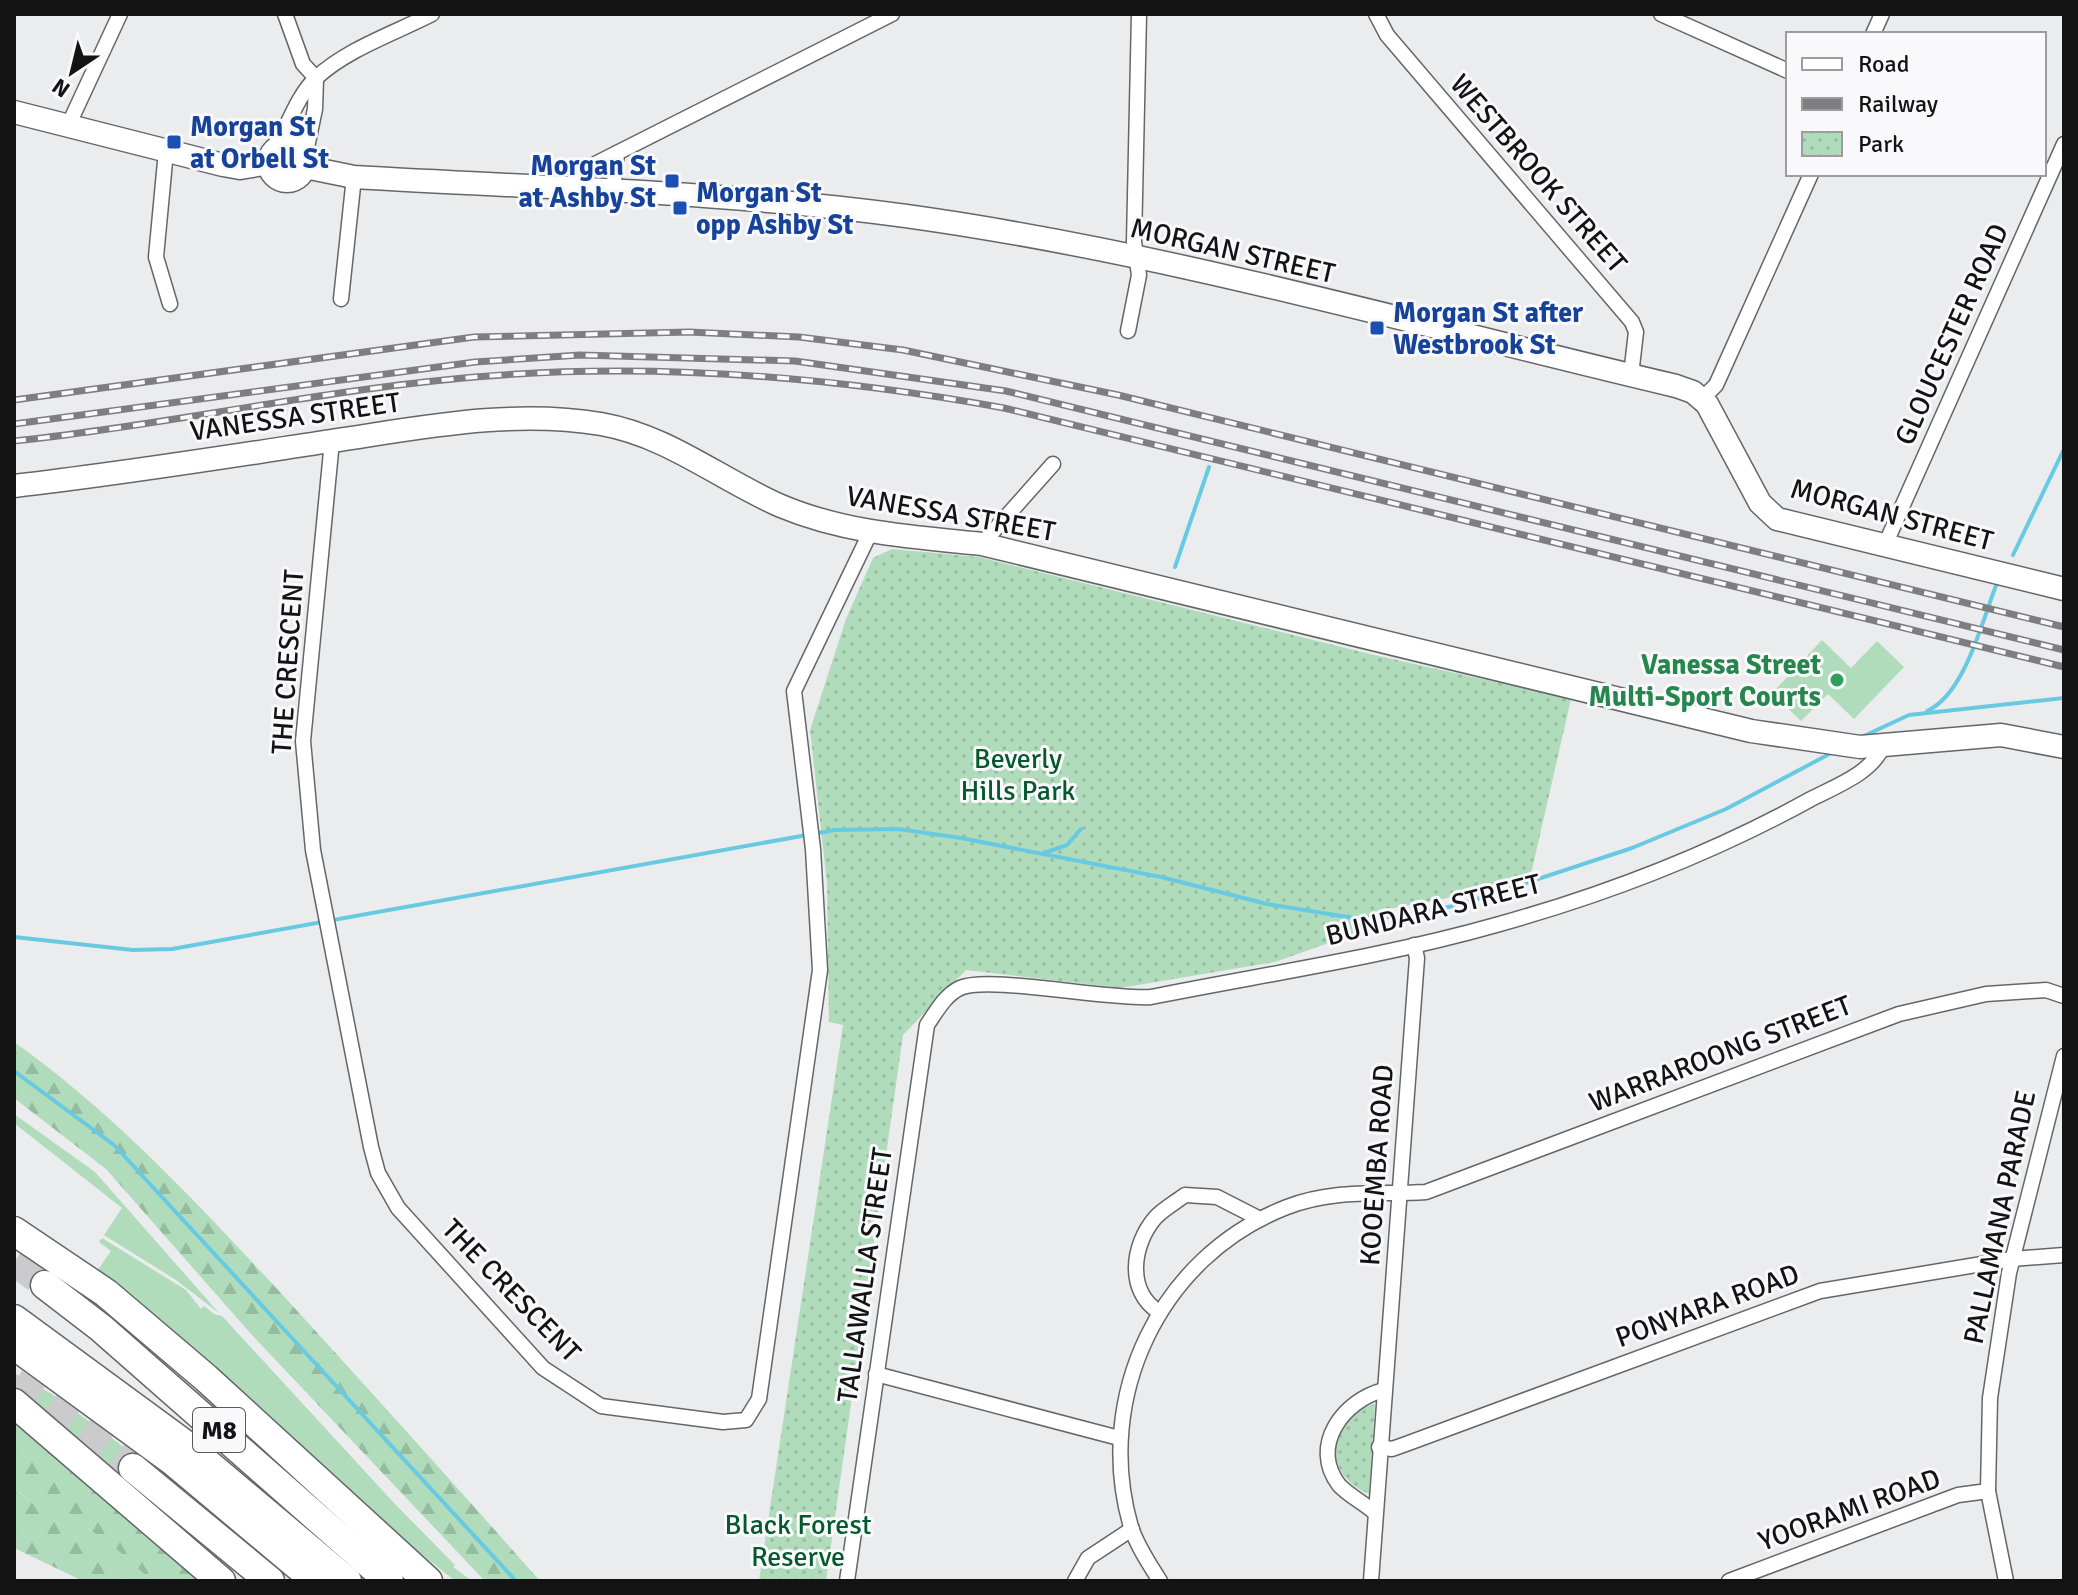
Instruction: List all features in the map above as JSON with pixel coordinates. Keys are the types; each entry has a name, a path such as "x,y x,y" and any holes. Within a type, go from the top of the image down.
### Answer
{"highway":[{"path":"14,1231 106,1293 206,1378 428,1581"},
{"name":"M8","path":"45,1285 101,1328 389,1581"},
{"path":"14,1319 183,1443 347,1581"},
{"path":"14,1345 174,1462 316,1581"},
{"path":"14,1403 221,1581"},
{"path":"133,1468 270,1581"}],"street":[{"path":"68,126 120,14"},
{"path":"285,14 303,64 316,78 315,109 305,162 296,179 283,181 273,175 272,155 299,101 316,78 345,59 432,14"},
{"path":"575,191 588,169 892,14"},
{"path":"1128,331 1139,275 1134,242 1139,14"},
{"name":"WESTBROOK STREET","path":"1376,14 1387,35 1632,322 1636,332 1631,375"},
{"path":"1661,14 1786,70"},
{"path":"14,112 240,168 292,145 305,162"},
{"name":"GLOUCESTER ROAD","path":"1885,545 2064,144"},
{"path":"166,151 156,257 170,304"},
{"path":"613,192 617,153"},
{"name":"MORGAN STREET","path":"305,162 354,177 863,211 1023,235 1137,257 1631,375 1676,386 1703,398 1767,512 1796,525 2064,589"},
{"path":"1703,398 1716,385 1810,176"},
{"path":"341,299 354,177"},
{"name":"VANESSA STREET","path":"14,486 508,418 546,417 604,425 646,436 686,453 779,505 870,533 982,544 1709,721 1834,743 1872,746 2001,735 2064,747"},
{"name":"THE CRESCENT","path":"332,441 303,741 313,850 378,1173 398,1208 543,1368 601,1406 723,1422 746,1420 759,1399 820,970 810,814 794,691 870,533"},
{"path":"982,544 1053,464"},
{"name":"BUNDARA STREET","path":"960,988 981,983 1104,997 1151,997 1414,945 1497,925 1648,874 1761,827 1857,774 1877,759 1872,746"},
{"name":"KOOEMBA ROAD","path":"1371,1581 1417,958 1414,945"},
{"name":"TALLAWALLA STREET","path":"847,1581 927,1025 944,1000 960,988"},
{"name":"WARRAROONG STREET","path":"1132,1529 1119,1438 1131,1378 1159,1312 1208,1255 1260,1219 1315,1198 1343,1192 1426,1192 1899,1014 2013,991 2046,990 2064,996"},
{"name":"PALLAMANA PARADE","path":"2006,1581 1988,1491 1990,1398 1998,1329 2012,1259 2064,1056"},
{"path":"1159,1312 1147,1304 1137,1285 1136,1251 1155,1218 1185,1195 1217,1197 1260,1219"},
{"name":"PONYARA ROAD","path":"1379,1447 1392,1449 1820,1291 2012,1259 2064,1255"},
{"path":"876,1374 1119,1438"},
{"path":"1374,1512 1340,1485 1327,1458 1330,1436 1345,1411 1366,1395 1384,1390"},
{"name":"YOORAMI ROAD","path":"1729,1581 1958,1495 1988,1491"},
{"path":"1075,1581 1088,1558 1132,1529 1160,1581"}],"green space":[{"name":"Beverly Hills Park","path":"892,549 979,557 1370,654 1571,699 1531,874 1473,893 1378,911 1379,925 1275,962 1120,988 966,970 903,1035 826,1581 759,1581 843,1025 829,1022 827,884 810,730 846,619 873,558"},
{"name":"Vanessa Street Multi-Sport Courts","path":"1822,640 1851,668 1877,641 1904,667 1854,719 1828,694 1801,721 1772,693"},
{"path":"14,1042 86,1098 185,1192 312,1327 540,1581 483,1579 251,1334 106,1169 14,1098"},
{"path":"14,1114 95,1172 219,1313 176,1280 104,1235 122,1208 14,1123"},
{"path":"102,1238 186,1290 201,1309 204,1306 222,1316 455,1565 453,1567 472,1581 455,1581 399,1536 97,1271 111,1251 99,1242"},
{"path":"14,1373 52,1394 133,1454 119,1475 14,1391"},
{"path":"1375,1404 1369,1494 1353,1485 1342,1473 1336,1460 1335,1446 1347,1421"},
{"path":"14,1424 199,1581 152,1581 113,1546 14,1477"},
{"path":"14,1477 113,1546 152,1581 130,1581 14,1488"},
{"path":"14,1488 130,1581 83,1581 14,1548"}],"waterway":[{"path":"2013,555 2064,449"},
{"path":"1175,567 1209,467"},
{"path":"1927,711 1952,689 1962,673 1997,583"},
{"path":"1864,736 1909,715 2064,698"},
{"path":"14,937 133,950 172,949 835,830 898,829 961,838 1161,877 1267,904 1354,918 1394,917 1459,905 1632,848 1726,809 1835,751"},
{"path":"1044,853 1067,845 1081,829"},
{"path":"14,1071 114,1145 516,1581"}],"tunnel":[{"path":"14,1262 45,1285"},
{"path":"14,1382 133,1468"}],"railway":[{"path":"14,400 474,337 689,332 799,337 903,350 1118,395 2064,627"},
{"path":"14,424 475,362 580,355 795,361 1006,391 2064,650"},
{"path":"14,441 359,390 475,377 608,371 806,380 1004,408 2064,667"}],"place":[{"name":"Morgan St at Orbell St","path":"174,142"},
{"name":"Morgan St at Ashby St","path":"672,181"},
{"name":"Morgan St opp Ashby St","path":"680,208"},
{"name":"Morgan St after Westbrook St","path":"1377,328"},
{"name":"Vanessa Street Multi-Sport Courts","path":"1837,680"}],"park label":[{"name":"Black Forest Reserve","path":"798,1540"}]}
